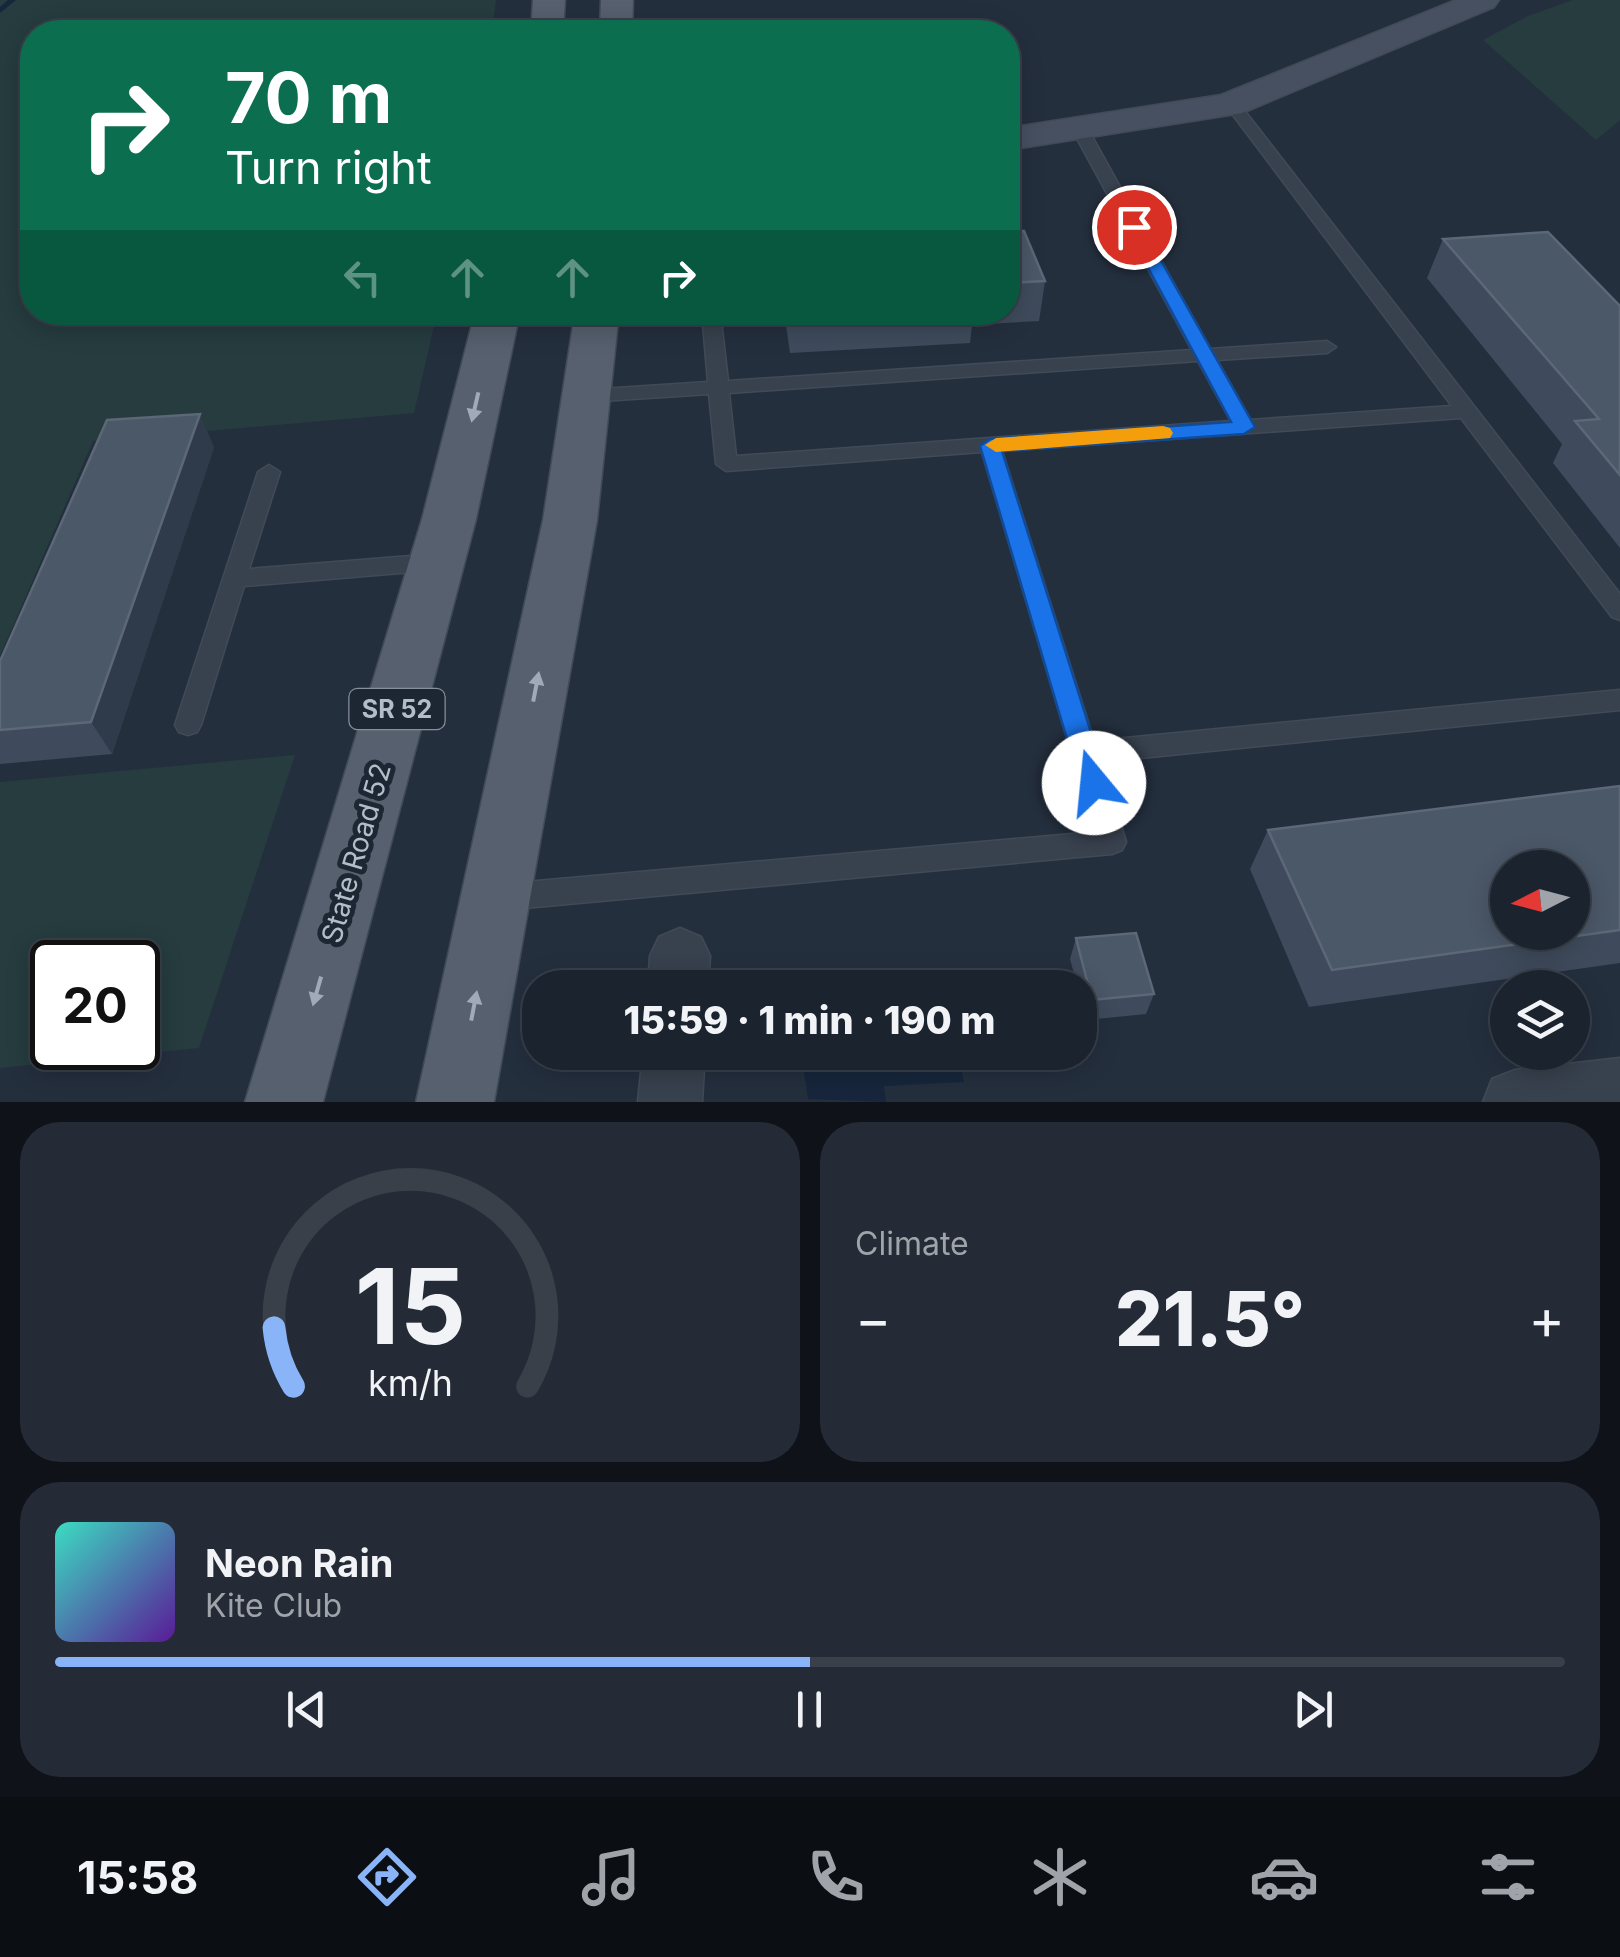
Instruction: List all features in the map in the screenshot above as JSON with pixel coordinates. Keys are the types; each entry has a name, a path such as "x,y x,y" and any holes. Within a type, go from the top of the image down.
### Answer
{"main road":[{"name":"State Road 52","path":"284,1102 437,562 495,325"},
{"path":"455,1102 570,520 595,325"}],"street":[{"path":"1020,138 1232,104 1483,0"},
{"path":"670,1102 673,1070"},
{"path":"1515,1102 1620,1090"}],"lane":[{"path":"1232,104 1620,611"},
{"path":"1080,131 1244,427"},
{"path":"712,325 726,464 1468,411"},
{"path":"586,396 1327,348"},
{"path":"494,898 1112,842 990,446"},
{"path":"188,725 269,472"},
{"path":"235,578 437,562"},
{"path":"1084,753 1620,700"}],"green space":[{"path":"0,0 496,0 494,20 20,20 20,325 434,325 414,413 93,441 0,656"},
{"path":"1573,0 1620,0 1620,120 1596,140 1483,40 1528,16"},
{"path":"295,755 199,1048 160,1052 160,940 30,940 30,1065 0,1068 0,782"}],"water":[{"path":"804,1070 962,1070 964,1082 884,1086 886,1102 808,1099"}],"building":[{"path":"1020,231 1024,231 1045,281 1020,282"},
{"path":"1548,232 1620,306 1620,475 1575,421 1599,419 1443,239"},
{"path":"200,414 91,722 0,730 0,661 107,420"},
{"path":"1620,786 1620,930 1590,934 1590,850 1490,850 1490,948 1332,970 1268,830"},
{"path":"1136,933 1154,994 1097,1000 1097,970 1084,970 1076,938"}],"waterway":[{"path":"0,11 12,0"}],"slow traffic":[{"path":"996,445 1163,433"}],"route":[{"path":"1094,783 990,446 1244,427 1134,227"}]}
